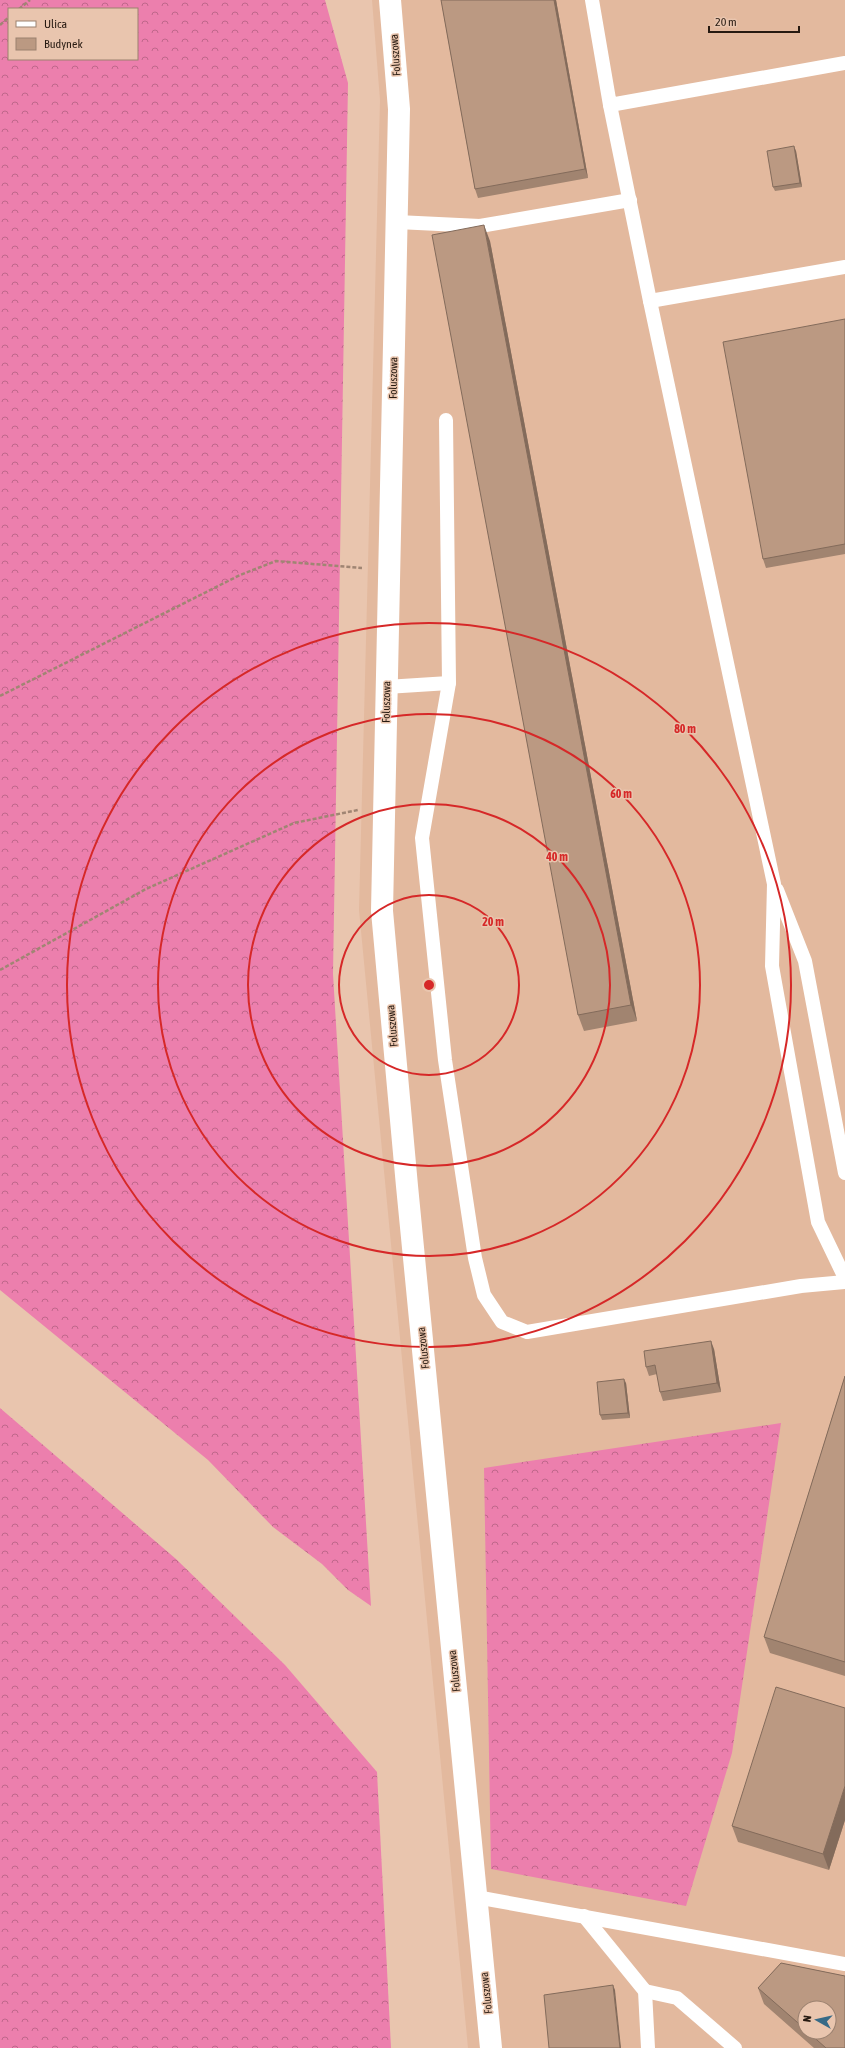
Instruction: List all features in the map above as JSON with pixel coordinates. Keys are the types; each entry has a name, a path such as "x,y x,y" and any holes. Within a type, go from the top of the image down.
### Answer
{"street":[{"name":"Foluszowa","path":"390,0 399,109 382,911 407,1186 491,2048"}],"lane":[{"path":"592,0 610,105 650,301 774,884 805,961 845,1173"},
{"path":"610,105 845,63"},
{"path":"397,222 480,226 630,200"},
{"path":"650,301 845,268"},
{"path":"446,420 449,683 422,838 445,1060 475,1258 484,1295 502,1322 527,1332 801,1286 845,1282"},
{"path":"386,686 449,683"},
{"path":"774,884 772,966 816,1215 845,1278"},
{"path":"476,1897 845,1964"},
{"path":"584,1916 645,1991 648,2048"},
{"path":"645,1991 677,1998 735,2048"}],"path":[{"path":"20,8 30,0"},
{"path":"0,25 8,18"},
{"path":"0,696 240,575 276,561 389,570"},
{"path":"0,970 146,889 294,823 384,804"}],"shaded area":[{"path":"372,0 845,0 845,2048 468,2048 359,910 380,100"}],"green space":[{"path":"0,0 325,0 348,83 333,974 371,1606 348,1590 322,1564 273,1527 208,1460 0,1290"},
{"path":"0,1408 176,1559 285,1665 377,1772 391,2048 0,2048"},
{"path":"781,1423 732,1753 686,1906 491,1869 484,1468"}],"building":[{"path":"441,0 554,0 585,169 475,189"},
{"path":"794,146 800,183 773,187 767,151"},
{"path":"484,225 631,1005 578,1015 432,235"},
{"path":"845,319 845,544 763,559 723,342"},
{"path":"711,1341 717,1383 660,1392 655,1365 646,1367 644,1351"},
{"path":"845,1376 845,1662 764,1637"},
{"path":"624,1379 628,1413 600,1415 597,1382"},
{"path":"776,1687 845,1708 845,1786 823,1854 732,1826"},
{"path":"781,1963 845,1976 845,2048 826,2048 817,2040 837,2040 837,2000 797,2000 797,2022 758,1988"},
{"path":"613,1985 620,2048 549,2048 544,1995"}]}
